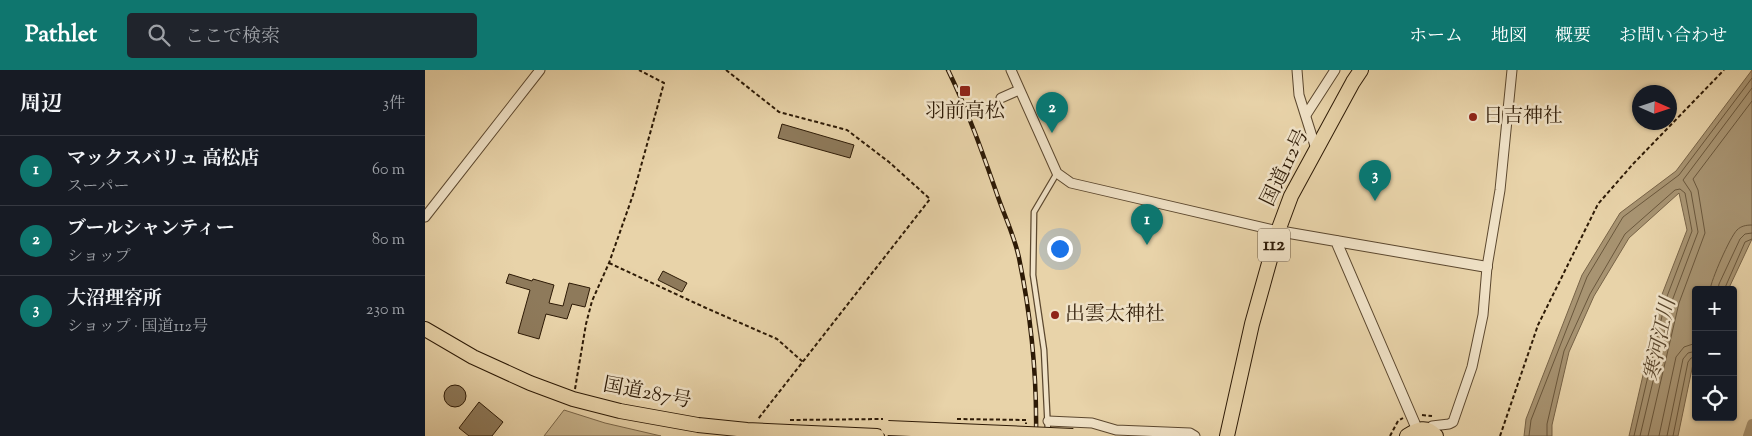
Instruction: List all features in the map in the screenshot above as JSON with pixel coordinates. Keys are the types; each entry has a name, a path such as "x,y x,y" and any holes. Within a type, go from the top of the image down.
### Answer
{"highway":[{"name":"国道112号","path":"1227,436 1252,324 1278,231 1291,196 1361,70"},
{"name":"国道287号","path":"425,329 481,360 530,383 573,399 620,411 747,433 832,433"},
{"path":"832,433 882,432 1073,436"},
{"path":"832,433 847,436"}],"street":[{"path":"425,217 540,70"},
{"path":"1011,70 1057,173 1071,183 1278,231 1487,267"},
{"path":"1297,70 1299,94 1316,149"},
{"path":"1305,115 1335,70"},
{"path":"1336,241 1422,433 1435,425 1453,422 1472,367 1483,315 1487,267 1500,190 1512,70"},
{"path":"1001,98 1019,90"},
{"path":"1048,421 1092,423 1116,430 1190,434 1195,436"}],"lane":[{"path":"1047,436 1048,421 1044,350 1033,275 1034,212 1057,173"}],"path":[{"path":"573,399 586,324 592,301 609,263 633,195 664,83 639,70"},
{"path":"725,70 779,112 847,130 889,162 929,199 747,433"},
{"path":"1500,436 1538,325 1598,204 1633,164 1723,70"},
{"path":"609,263 777,339 803,362"}],"shaded area":[{"path":"564,410 605,423 661,436 544,436"}],"water":[{"name":"寒河江川","path":"1752,70 1752,239 1730,286 1692,286 1692,369 1678,436 1629,436 1661,297 1687,230 1679,193 1629,238 1594,296 1569,352 1552,425 1552,436 1524,436 1526,419 1582,275 1620,213 1676,171"}],"building":[{"path":"782,124 854,145 850,158 778,138"},
{"path":"663,271 687,283 682,292 658,280"},
{"path":"509,274 554,285 549,303 563,306 569,283 590,288 585,307 572,304 567,319 546,314 539,339 518,333 530,290 506,283"},
{"path":"455,385 465,392 466,396 459,406 455,407 445,400 444,396 451,386"},
{"path":"479,402 503,422 492,436 469,436 459,428"}],"waterway":[{"path":"1748,436 1752,424"}],"railway":[{"path":"948,70 975,133 1017,250 1027,302 1032,347 1036,436"}],"place":[{"name":"羽前高松","path":"965,91"},
{"name":"日吉神社","path":"1473,117"},
{"name":"ブールシャンティー","path":"1052,133"},
{"name":"大沼理容所","path":"1375,201"},
{"name":"マックスバリュ 高松店","path":"1147,245"},
{"name":"出雲太神社","path":"1055,315"}]}
